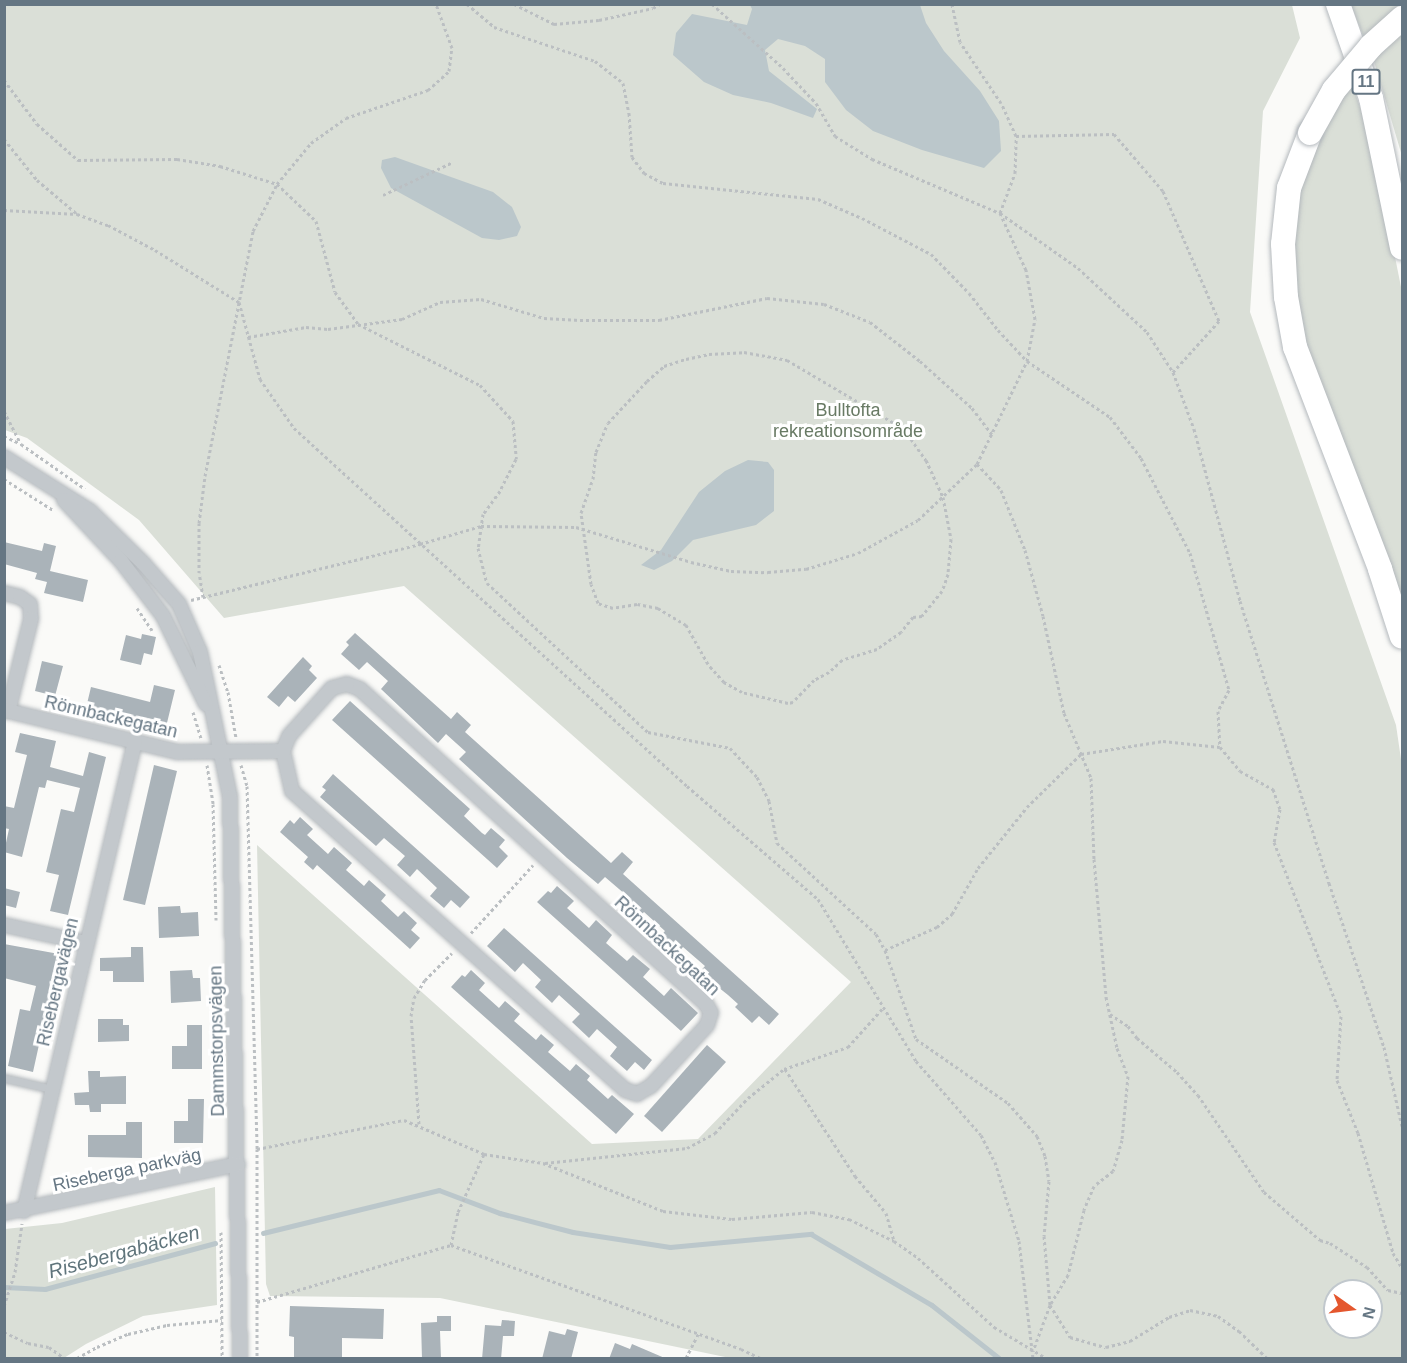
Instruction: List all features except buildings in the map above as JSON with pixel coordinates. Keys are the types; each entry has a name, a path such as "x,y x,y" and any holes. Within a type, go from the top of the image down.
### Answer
{"highway":[{"name":"11","path":"1338,4 1371,98 1402,248"},
{"path":"1402,18 1371,46 1335,90 1310,133 1289,188 1283,244 1287,307 1295,347 1380,569 1402,637"}],"street":[{"name":"Dammstorpsvägen","path":"4,457 90,511 179,604 200,652 217,724 230,797 240,1359"},
{"name":"Dammstorpsvägen","path":"50,486 122,561 163,616 217,724"},
{"path":"4,593 20,597 30,604 31,619 6,711"},
{"name":"Rönnbackegatan","path":"347,684 360,689 543,855 706,1004 711,1013 707,1025 651,1086 637,1094 625,1090 292,791 283,751 288,736 332,688 347,684"},
{"name":"Rönnbackegatan","path":"6,711 178,752 283,751"},
{"name":"Risebergavägen","path":"24,1211 135,742"},
{"path":"4,925 86,943"},
{"name":"Riseberga parkväg","path":"24,1211 238,1164"},
{"path":"4,1213 24,1211"}],"lane":[{"path":"4,1078 52,1089"}],"path":[{"path":"436,4 452,48 449,71 428,90 346,118 311,143 277,184 253,231 216,414 199,523 199,573 203,597 420,544 481,526 517,525 585,530 691,562 731,571 768,572 806,569 858,553 918,520 977,464 993,436 1027,361 1035,320 1026,270 1000,213 1014,173 1016,136 1001,103 960,42 952,4"},
{"path":"467,4 494,27 595,61 623,83 629,113 632,157 644,173 663,183 818,199 862,218 931,254 969,292 998,330 1027,361 1110,417 1141,458 1190,553 1229,690 1218,711 1220,747 1240,771 1273,789 1280,809 1275,842 1341,1016 1338,1080 1358,1133 1393,1253 1402,1268"},
{"path":"514,4 554,24 599,20 653,8 660,4"},
{"path":"712,4 783,68 816,103 835,136 872,159 1000,213 1078,268 1147,332 1173,372 1194,429 1244,613 1384,1047 1402,1126"},
{"path":"4,80 37,124 78,160 177,159 220,166 277,184 316,221 335,292 358,324 480,385 513,421 516,459 500,491 483,514 481,526 478,548 487,584 648,732 730,748 757,777 769,801 777,843 876,934 885,950 916,1039 1008,1103 1037,1136 1045,1156 1049,1181 1044,1236 1050,1305 1070,1337 1106,1347 1130,1341 1169,1317 1190,1310 1218,1316 1239,1331 1267,1359"},
{"path":"1016,136 1114,134 1163,191 1219,321 1173,372"},
{"path":"4,139 38,180 77,214"},
{"path":"383,195 453,162"},
{"path":"4,210 77,214 108,225 155,250 239,302 260,379 294,428 687,786 818,899 916,1061 981,1135 995,1162 1019,1242 1033,1359"},
{"path":"248,337 306,327 328,329 402,319 440,302 481,299 544,318 580,320 659,320 767,298 824,304 870,322 972,408 993,436"},
{"path":"744,352 787,360 904,429 926,460 943,496 951,539 948,574 942,591 928,611 922,616 914,617 901,632 877,649 842,660 829,672 814,680 793,702 781,702 737,690 718,677 686,625 658,608 637,604 613,608 598,603 591,584 585,530 582,506 593,479 596,452 608,423 664,366 720,353 744,352"},
{"path":"4,411 21,444"},
{"path":"977,464 1001,490 1024,550 1043,616 1064,713 1091,778 1094,859 1110,1014 1117,1048 1128,1076 1122,1140 1113,1171 1094,1186 1084,1209 1068,1275 1050,1305 1033,1353"},
{"path":"4,479 34,496 62,517"},
{"path":"136,608 154,632"},
{"path":"193,710 204,752 213,804 216,924"},
{"path":"885,950 937,927 952,914 978,868 1027,807 1081,754 1163,741 1220,747"},
{"path":"419,1125 411,1016 414,998 425,980 543,855"},
{"path":"543,1163 687,1148 715,1133 747,1098 784,1069 848,1047 883,1007"},
{"path":"1110,1014 1128,1026 1137,1038 1177,1072 1198,1095 1264,1192 1320,1240 1330,1242 1366,1267 1389,1290 1402,1293"},
{"path":"784,1069 855,1176 886,1213 894,1241"},
{"path":"257,1359 258,1149 404,1120 484,1154 543,1163 663,1211 732,1219 812,1212 849,1219 894,1241 918,1258 994,1327 1046,1359"},
{"path":"451,1245 458,1212 484,1154"},
{"path":"4,1306 15,1272 24,1211"},
{"path":"257,1302 451,1245 698,1334 760,1359"},
{"path":"77,1359 97,1347 128,1334 167,1325 222,1320 222,1359"},
{"path":"4,1332 27,1343 58,1351 64,1359"},
{"path":"687,1359 698,1334"}],"green space":[{"name":"Bulltofta rekreationsområde","path":"5,5 1292,5 1300,38 1263,111 1250,312 1396,725 1402,766 1402,1358 730,1358 440,1298 270,1296 266,1284 257,845 592,1144 698,1139 851,982 404,586 224,618 139,520 27,438 5,430"},
{"path":"1351,5 1402,5 1402,7 1364,38"},
{"path":"1402,31 1402,156 1373,58"},
{"path":"1351,81 1372,142 1402,292 1402,612 1306,347 1293,285 1294,217 1309,156"},
{"path":"215,1187 217,1305 143,1316 86,1344 64,1358 5,1358 5,1229 62,1223"}],"shaded area":[{"path":"750,5 920,5 926,23 944,51 980,91 999,121 1001,151 984,168 922,150 873,131 846,110 825,82 825,59 805,46 778,39 765,50 769,71 817,109 813,118 771,103 733,95 704,82 673,55 676,33 692,14 747,25 752,9"},
{"path":"395,157 493,192 512,207 521,227 517,236 499,240 482,238 391,188 381,168 382,160"},
{"path":"748,460 768,462 774,470 774,511 756,525 693,540 672,561 654,570 641,565 661,550 699,492 725,471"}],"waterway":[{"path":"263,1233 439,1190 500,1213 573,1232 670,1247 811,1234 932,1305 999,1358"},
{"name":"Risebergabäcken","path":"4,1287 45,1289 215,1243"}]}
